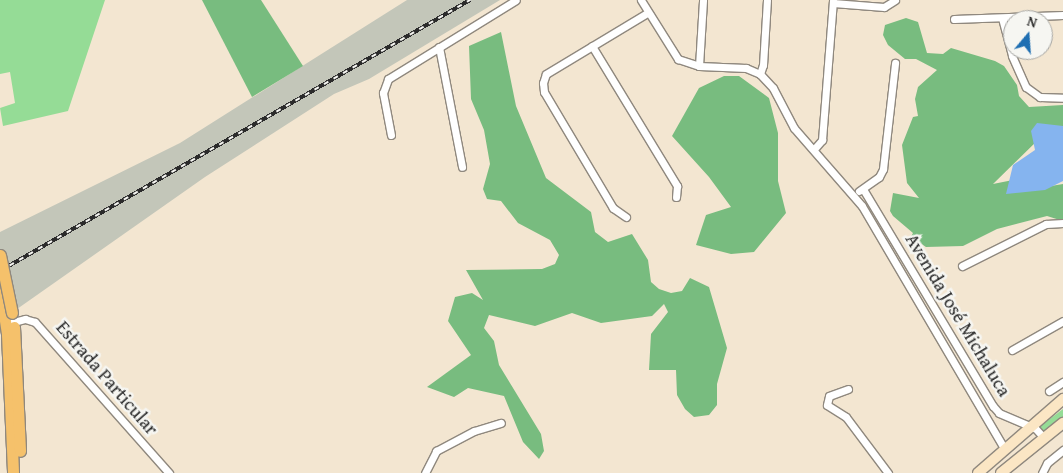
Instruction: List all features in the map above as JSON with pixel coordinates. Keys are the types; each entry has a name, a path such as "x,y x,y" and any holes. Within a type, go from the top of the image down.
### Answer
{"main road":[{"path":"0,255 9,318 21,473"},
{"path":"0,288 9,318 13,473"},
{"path":"978,473 991,469 1004,448 1063,399"},
{"path":"1001,473 1063,423"}],"street":[{"path":"391,134 383,93 388,79 516,0"},
{"path":"641,0 647,13 678,59 698,66 736,66 760,74 763,65 767,0"},
{"path":"698,66 703,0"},
{"path":"815,148 822,140 833,2 884,7 894,1"},
{"path":"626,217 613,208 544,92 543,83 546,74 647,13"},
{"path":"954,19 1063,15"},
{"path":"1002,18 1016,70 1026,87 1040,97 1063,98"},
{"path":"592,46 677,186 676,196"},
{"path":"439,47 462,167"},
{"path":"854,194 879,177 883,169 895,63"},
{"name":"Avenida José Michaluca","path":"760,74 773,88 794,128 815,148 854,194 1004,448"},
{"name":"Avenida José Michaluca","path":"862,189 993,406 999,413 1030,426 1044,438"},
{"path":"962,266 1046,224 1063,223"},
{"name":"Estrada Particular","path":"9,318 35,322 169,473"},
{"path":"1012,350 1063,321"},
{"path":"1049,391 1063,382"},
{"path":"848,389 829,396 827,406 846,417 888,473"},
{"path":"425,473 436,451 474,431 501,422"},
{"path":"1042,473 1047,463 1063,450"}],"shaded area":[{"path":"407,0 500,0 369,79 334,94 205,177 0,321 0,232 180,143"}],"green space":[{"path":"0,0 105,0 68,111 3,126 0,108 15,103 10,72 0,74"},
{"path":"202,0 261,0 303,66 252,97"},
{"path":"906,18 918,22 927,53 943,54 951,48 995,61 1004,66 1017,85 1019,96 1029,107 1063,105 1063,137 1041,137 993,184 1013,180 1033,189 1063,184 1063,221 1047,216 997,229 963,246 926,247 911,237 913,233 893,216 890,211 893,193 919,198 907,183 902,145 913,117 918,116 915,99 918,87 937,70 916,59 905,59 888,45 883,35 885,25"},
{"path":"501,32 516,106 546,178 591,212 595,232 608,242 632,234 648,260 651,282 659,289 671,293 682,291 690,278 709,287 727,348 717,384 717,405 709,415 694,417 685,409 677,395 676,370 649,370 651,334 668,312 664,304 652,316 601,323 572,313 535,326 489,315 484,328 494,341 499,365 541,434 544,451 539,459 523,442 504,396 468,388 454,397 427,387 471,355 448,321 455,297 472,293 483,300 466,270 542,269 555,264 559,255 550,240 518,223 501,201 487,199 483,189 490,164 484,130 471,99 469,46"},
{"path":"724,76 739,76 769,98 778,133 778,181 786,213 754,252 731,254 696,245 706,215 731,207 709,177 672,136 699,88"},
{"path":"1063,409 1063,420 1043,435 1039,427"}],"water":[{"path":"1037,123 1063,126 1063,181 1045,190 1006,194 1013,165 1035,150 1031,131"}],"railway":[{"path":"0,271 470,0"}]}
